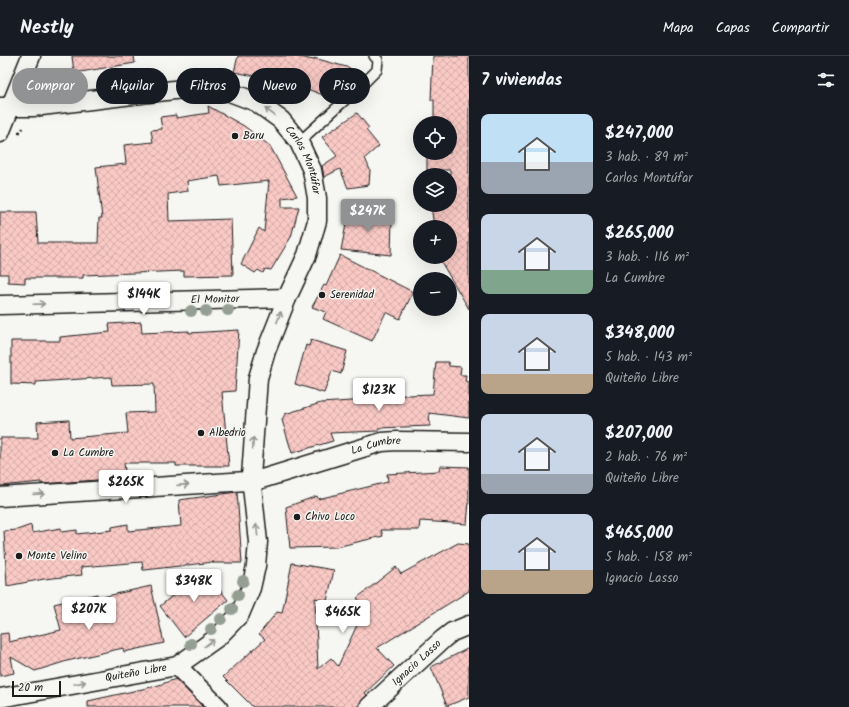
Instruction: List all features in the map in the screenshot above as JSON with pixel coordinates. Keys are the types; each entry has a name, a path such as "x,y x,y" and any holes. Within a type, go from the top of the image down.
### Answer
{"street":[{"path":"0,133 5,107 30,56"},
{"name":"Carlos Montúfar","path":"5,107 33,107 199,87 227,91 256,102 281,120 299,142 312,170 317,198 317,221 307,255 287,298 266,351 258,378 251,469 252,482"},
{"name":"El Monitor","path":"0,305 287,298"},
{"name":"La Cumbre","path":"0,496 252,482 382,442 469,442"},
{"name":"Quiteño Libre","path":"0,698 177,666 218,637 240,614 251,588 256,566 258,542 252,482"},
{"name":"Ignacio Lasso","path":"369,707 443,639 452,632 469,625"},
{"path":"177,666 218,707"}],"lane":[{"path":"299,142 377,70 378,60 374,56"}],"path":[{"path":"21,132 23,128"}],"building":[{"path":"72,56 134,56 135,63 96,68 96,69 88,71 88,68 73,68"},
{"path":"238,56 294,56 314,60 314,58 350,68 319,68 319,94 311,90 311,68 248,68 248,75 240,73 240,68 235,68"},
{"path":"433,56 469,56 469,309 457,289 457,272 447,272 442,264 457,264 457,220 433,220 432,212 457,212 457,168 427,168 427,160 457,160 457,116 434,116 434,100 431,100"},
{"path":"208,106 244,126 270,146 297,196 282,198 282,207 299,207 291,237 271,270 265,269 263,273 258,270 255,273 241,264 259,228 264,232 269,181 221,186 219,176 187,181 188,191 168,194 169,221 231,219 233,275 184,276 184,271 83,275 83,278 25,278 25,283 8,282 8,274 0,274 0,212 36,212 38,243 98,243 99,218 102,218 96,167 126,164 124,145 153,142 151,130 162,129 160,117 176,115 176,118 209,113"},
{"path":"357,113 369,128 366,130 379,146 365,158 370,170 369,185 348,188 340,169 324,177 322,166 337,156 322,137"},
{"path":"349,209 362,209 361,213 392,218 391,255 341,250"},
{"path":"340,255 413,292 400,319 386,312 372,341 323,319 326,312 312,307 324,285 326,286"},
{"path":"141,322 142,333 189,331 189,333 239,330 235,391 222,392 229,466 176,466 176,463 124,463 126,478 41,484 41,482 0,486 0,438 38,438 37,422 69,420 70,438 128,433 126,413 155,412 154,384 112,385 111,377 36,382 36,385 11,384 11,341 60,341 60,337 110,332 109,324"},
{"path":"311,340 347,351 341,374 332,371 324,393 295,384 306,345 309,346"},
{"path":"436,362 448,362 449,366 461,367 460,375 466,375 465,381 469,382 469,418 429,413 430,426 378,428 379,431 330,433 333,441 292,453 282,420 285,414 321,403 381,399 381,396 433,394"},
{"path":"440,466 469,467 469,502 467,524 420,521 419,530 381,530 383,536 336,547 290,548 286,507 317,496 318,499 388,482 387,474 439,471"},
{"path":"237,492 242,563 212,563 214,562 145,570 143,570 142,562 81,567 82,575 44,579 7,586 4,531 17,530 31,525 32,533 61,528 62,532 77,530 77,534 112,530 112,527 128,524 128,531 181,526 179,500"},
{"path":"458,543 469,544 469,591 377,648 394,666 365,693 367,695 357,707 253,707 223,677 265,639 259,634 277,612 282,613 292,563 334,570 327,601 315,598 318,669 331,658 338,666 365,608 357,598 396,567 401,574"},
{"path":"204,570 228,600 184,637 160,606"},
{"path":"151,586 164,643 124,652 123,648 67,661 35,671 11,657 14,673 0,676 0,634 8,633 9,642 61,630 54,604 97,594 98,598"},
{"path":"469,648 469,697 447,706 431,667"},
{"path":"176,679 203,707 88,707 88,701 156,686"}],"place":[{"name":"Baru","path":"235,136"},
{"name":"Serenidad","path":"322,295"},
{"name":"Albedrio","path":"201,433"},
{"name":"La Cumbre","path":"55,453"},
{"name":"Chivo Loco","path":"297,517"},
{"name":"Monte Velino","path":"19,556"}]}
